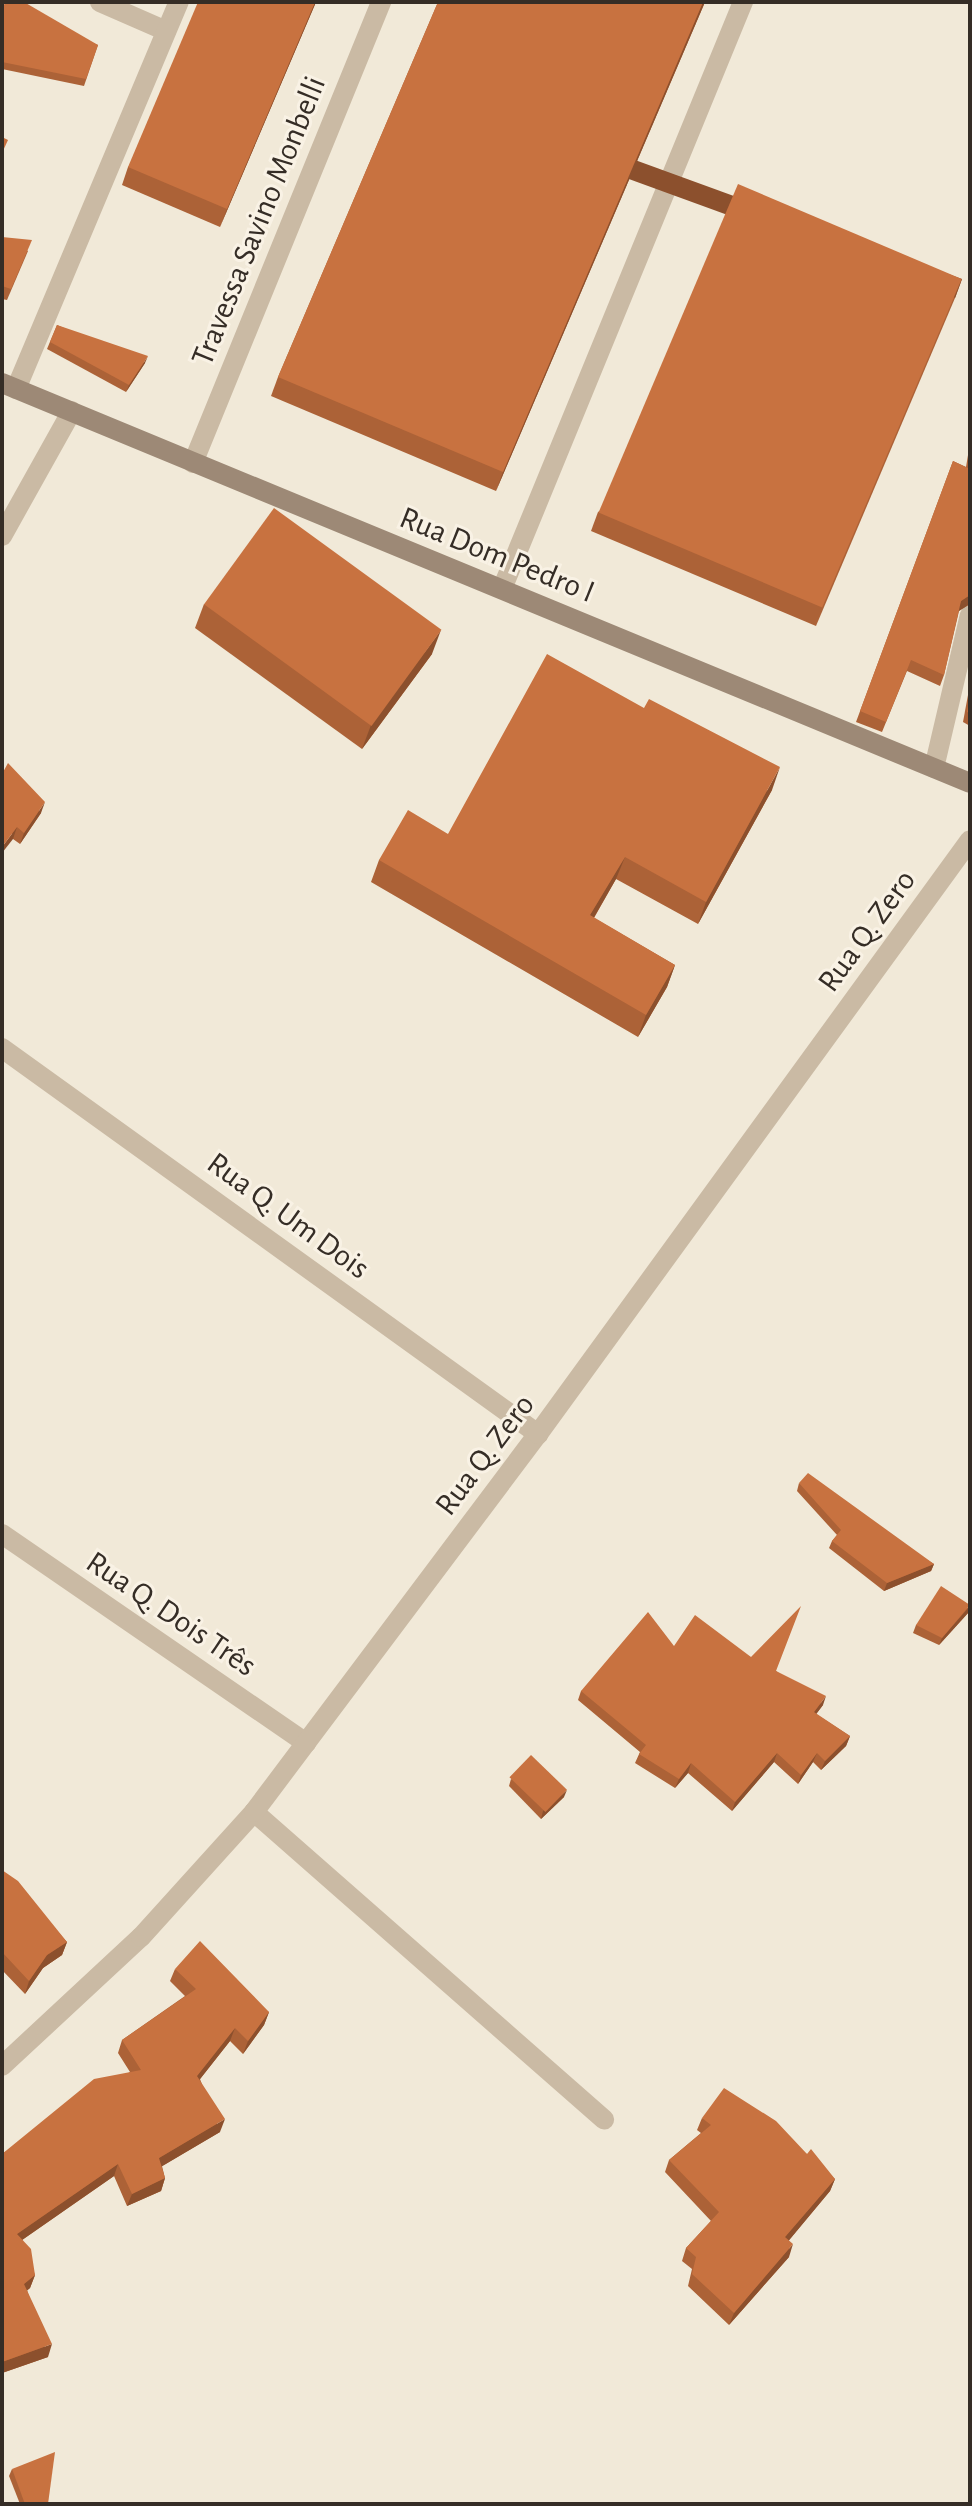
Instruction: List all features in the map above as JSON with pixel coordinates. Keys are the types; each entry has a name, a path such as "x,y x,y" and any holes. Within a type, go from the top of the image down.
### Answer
{"street":[{"path":"100,2 166,31"},
{"path":"9,386 179,2"},
{"name":"Travessa Savino Monbelli","path":"193,463 381,2"},
{"path":"502,589 743,2"},
{"name":"Rua Dom Pedro I","path":"9,386 970,783"},
{"path":"2,536 72,411"},
{"path":"934,768 970,615"},
{"name":"Rua Q. Zero","path":"2,2066 141,1937 254,1812 538,1434 970,840"},
{"name":"Rua Q. Um Dois","path":"2,1048 538,1434"},
{"name":"Rua Q. Dois Três","path":"2,1534 306,1743"},
{"path":"254,1812 604,2119"}],"building":[{"path":"5,2 24,2 98,45 86,79 2,62 2,11"},
{"path":"198,2 315,2 227,209 128,167"},
{"path":"438,2 703,2 503,472 278,377"},
{"path":"2,137 8,140 2,153"},
{"path":"738,184 962,279 822,608 599,513"},
{"path":"2,237 32,240 11,289 2,286"},
{"path":"57,325 148,356 129,385 50,342"},
{"path":"970,455 970,595 961,601 944,675 911,660 886,722 860,711 953,461 968,468"},
{"path":"274,508 441,630 372,726 204,604"},
{"path":"547,654 644,708 649,699 780,767 706,902 625,857 590,915 675,965 646,1015 379,860 408,810 448,834"},
{"path":"8,763 45,802 24,833 17,827 2,847 2,774"},
{"path":"808,1473 934,1564 887,1583 832,1541 841,1530 799,1483"},
{"path":"941,1586 970,1605 942,1638 916,1625"},
{"path":"801,1606 776,1671 826,1696 814,1712 850,1736 825,1761 817,1753 801,1775 777,1753 735,1802 691,1763 679,1779 639,1754 646,1745 581,1691 648,1612 674,1646 695,1615 751,1657"},
{"path":"531,1755 567,1790 545,1812 509,1777"},
{"path":"2,1870 18,1881 67,1942 47,1955 29,1981 2,1952"},
{"path":"200,1941 269,2012 248,2041 235,2028 197,2076 225,2119 159,2158 165,2178 132,2194 118,2164 17,2234 31,2249 35,2275 24,2284 52,2344 2,2362 2,2154 94,2079 141,2070 122,2040 196,1989 175,1969"},
{"path":"724,2088 776,2121 807,2154 811,2149 835,2179 785,2237 793,2244 734,2313 692,2274 696,2257 686,2248 719,2212 669,2160 711,2125 702,2118"},
{"path":"55,2452 48,2504 25,2504 12,2469"}]}
